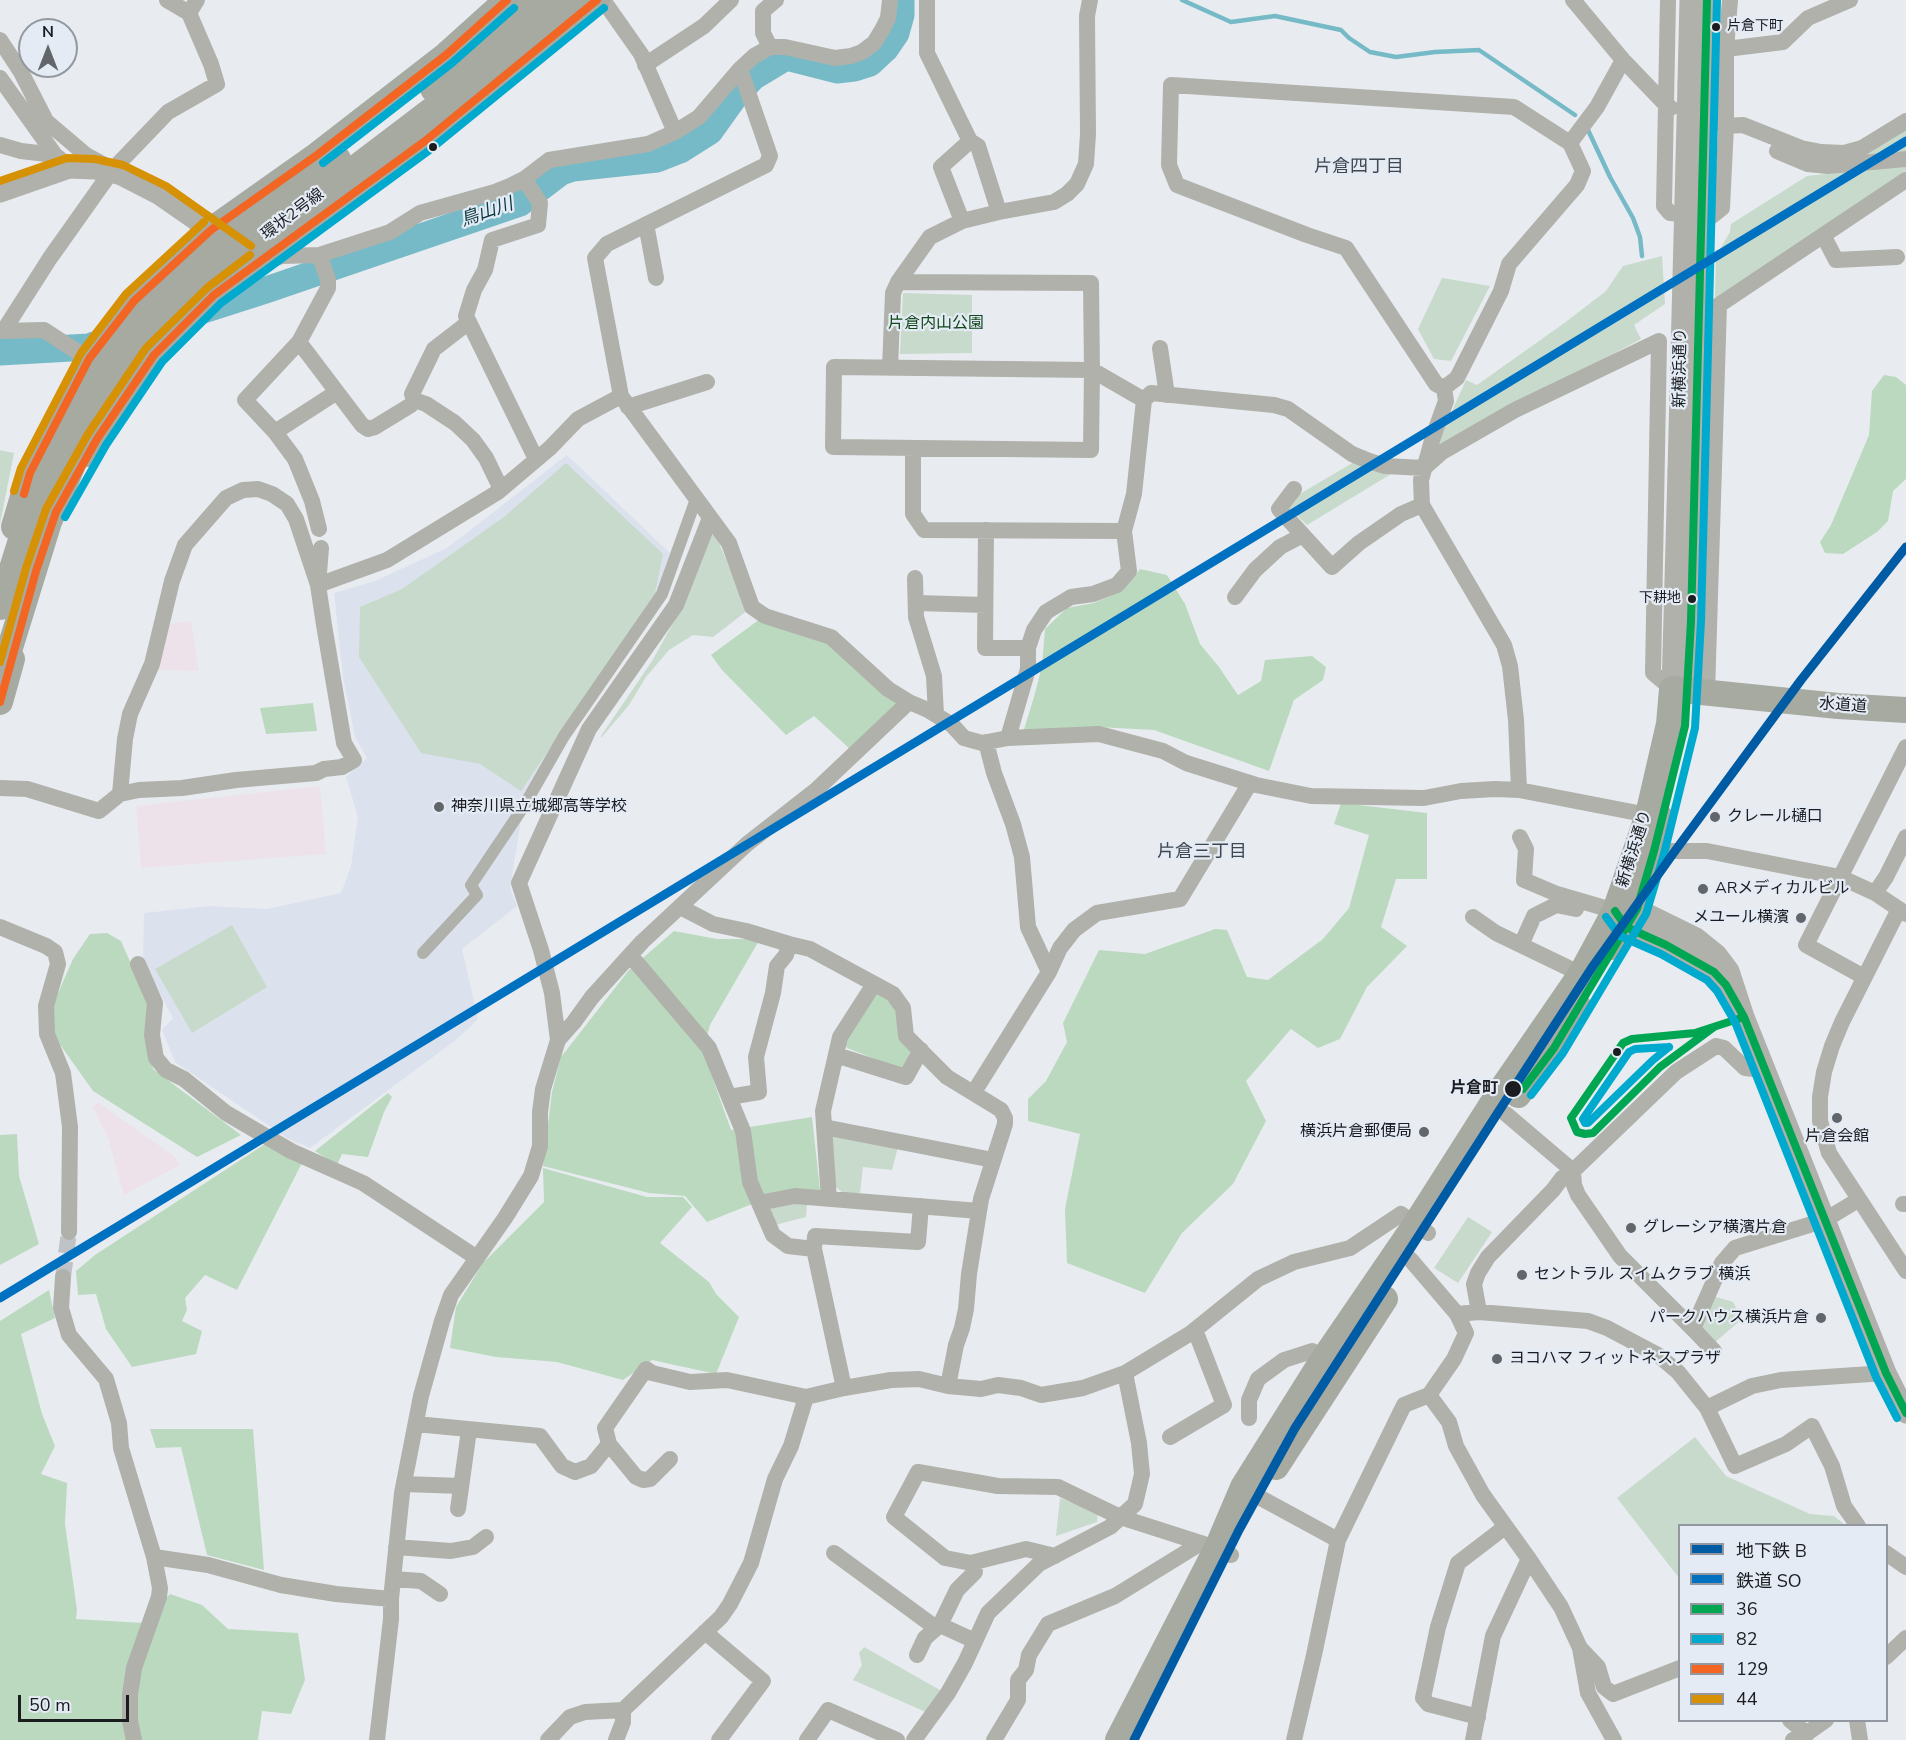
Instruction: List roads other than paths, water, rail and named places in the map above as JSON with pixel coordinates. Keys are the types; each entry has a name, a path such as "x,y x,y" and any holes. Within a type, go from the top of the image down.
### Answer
{"main road":[{"path":"0,572 30,473 89,359 134,301 211,230 317,154 446,55 507,0"},
{"name":"環状2号線","path":"0,608 27,521 59,440 87,393 133,327 214,251 427,94 537,0"},
{"name":"環状2号線","path":"0,680 49,522 78,452 101,408 149,342 221,270 529,36 567,0"},
{"path":"0,702 36,571 56,512 97,439 154,355 214,296 425,141 597,0"},
{"name":"水道道","path":"1689,690 1838,706 1906,710"},
{"name":"新横浜通り","path":"1421,1229 1499,1093 1581,974 1626,915 1668,724 1689,690"},
{"name":"新横浜通り","path":"1118,1740 1216,1548 1257,1496 1421,1229 1554,1048 1626,915 1654,850 1685,726 1689,690"},
{"name":"新横浜通り","path":"1135,1740 1243,1487 1324,1358 1404,1255"}],"street":[{"path":"2,331 50,258 116,174 119,163 168,112 217,84 193,6 167,0"},
{"path":"603,0 635,45 675,132"},
{"path":"645,65 704,26 732,0"},
{"path":"770,47 763,33 763,11 776,0"},
{"path":"0,40 21,72 46,120 86,155 116,174 160,195 256,263 282,256 319,255 390,232 420,213 495,192 524,179 549,160 648,144 675,132 699,117 744,81 754,56 770,47 785,47 835,58 862,52 873,43 888,18 890,0"},
{"path":"927,0 927,53 970,141 978,146 999,212"},
{"path":"890,368 893,293 898,282 930,237 962,221 1054,202 1077,184 1086,164 1090,0"},
{"path":"1573,0 1623,60 1666,106 1729,126 1774,150 1808,164 1828,166 1906,159"},
{"path":"1668,0 1664,206 1670,213 1712,216 1722,208 1729,126 1726,49 1731,0"},
{"name":"新横浜通り","path":"1689,690 1687,471 1696,83 1690,0"},
{"name":"新横浜通り","path":"1696,83 1707,0"},
{"path":"1726,49 1783,42 1808,18 1850,0"},
{"path":"1570,143 1597,107 1623,60"},
{"path":"0,78 62,162"},
{"path":"744,81 770,156 766,165 607,244 595,258 625,401 729,543 752,607 765,616 831,637 888,689 952,726 964,738 982,743 1008,738 1100,734 1163,751 1186,763 1250,783 1311,796 1424,798 1461,791 1519,790 1647,815"},
{"path":"1171,85 1514,107 1570,143 1583,171 1577,185 1509,264 1501,291 1457,378 1444,388 1436,384 1346,248 1177,185 1169,165 1171,85"},
{"path":"1729,126 1743,125 1801,148 1844,153 1862,148 1906,121"},
{"path":"962,221 941,166 970,141"},
{"path":"0,145 116,174"},
{"path":"0,192 62,162"},
{"path":"524,179 540,203 538,225 492,240 485,270 474,290 466,316 536,459"},
{"path":"1008,738 1028,669 1028,648 1034,630 1046,612 1071,597 1093,594 1117,585 1128,571 1124,531 1134,494 1144,400 1150,393 1274,405 1288,409 1352,454 1385,466 1424,468 1442,452 1515,410 1659,341 1906,180"},
{"path":"646,224 656,278"},
{"path":"1823,235 1836,260 1897,257"},
{"path":"319,255 328,279 328,288 299,342 245,400 296,459 312,501 319,529"},
{"path":"898,282 1091,283 1092,370 1091,450 833,447 834,367 1092,370 1144,400"},
{"path":"1659,341 1653,673 1689,690 1719,304"},
{"path":"299,342 362,425 368,429 411,405 414,399 412,394 434,349 469,322"},
{"path":"2,331 44,330 89,359 130,390"},
{"path":"1160,348 1167,395"},
{"path":"318,585 387,560 501,489 550,448 578,419 625,401 707,382"},
{"path":"1444,388 1446,401 1421,480 1422,505 1504,645 1510,666 1516,720 1519,790"},
{"path":"275,432 337,392"},
{"path":"414,399 426,404 454,423 473,440 486,458 501,489"},
{"path":"913,448 913,514 924,530 1124,531"},
{"path":"0,788 27,789 99,811 120,794 139,790 182,788 236,780 316,773 324,769 342,767 354,760 345,743 318,585 296,519 287,504 272,494 258,489 243,490 226,498 185,545 172,581 152,664 130,714 124,739 120,794"},
{"path":"1294,489 1279,509 1332,567 1359,543 1401,514 1422,505"},
{"path":"423,953 477,895 471,885 524,806 564,736 662,594 696,499"},
{"path":"377,1740 404,1484 421,1396 451,1295 505,1218 531,1176 540,1146 543,1089 558,1040 552,993 541,950 519,883 589,729 676,605 710,518"},
{"path":"986,530 985,648 1028,648"},
{"path":"1235,597 1255,570 1280,547 1303,535"},
{"path":"318,585 321,548"},
{"path":"915,578 916,617 934,676 936,716"},
{"path":"916,603 985,605"},
{"path":"558,1040 592,997 630,955 747,844 816,790 909,702"},
{"path":"986,742 1022,857 1028,927 1049,972"},
{"path":"1864,977 1806,945 1906,747"},
{"path":"974,1092 1049,972 1060,948 1074,930 1098,913 1180,899 1250,783"},
{"path":"1520,837 1526,849 1524,880 1557,894 1696,938 1717,955 1729,971 1744,1017 1886,1373 1906,1413"},
{"path":"1875,893 1886,877 1906,837"},
{"path":"1654,850 1707,851 1840,878 1875,893 1902,911 1864,977 1832,1046 1824,1072 1820,1098 1820,1120 1829,1153 1906,1271"},
{"path":"1521,945 1534,916 1556,905 1576,909 1580,900"},
{"path":"680,907 713,924 810,949 892,994 903,1008 906,1036 947,1077 1001,1110 1005,1124 981,1199 966,1309 948,1386"},
{"path":"1473,917 1496,933 1581,974"},
{"path":"0,927 56,952 58,964 46,1006 47,1034 63,1073 70,1127 69,1232"},
{"path":"729,1097 759,1092 756,1057 773,993 777,966 786,955 789,944"},
{"path":"630,955 709,1048 743,1131 750,1182 773,1235 788,1246 814,1250"},
{"path":"138,964 155,1003 152,1035 156,1058 166,1070 184,1079 226,1113 291,1151 363,1183 477,1258"},
{"path":"829,1199 823,1112 840,1036 874,984"},
{"path":"1479,1312 1474,1284 1488,1257 1562,1178 1574,1171 1676,1072 1716,1046 1720,1046 1745,1068 1754,1069 1763,1064"},
{"path":"836,1055 906,1077 921,1050"},
{"path":"1506,1114 1574,1171"},
{"path":"824,1127 993,1160"},
{"path":"1574,1171 1574,1185 1578,1195 1620,1256 1714,1351"},
{"path":"759,1203 795,1196 979,1211"},
{"path":"1694,1330 1722,1263 1735,1248 1825,1220 1858,1200"},
{"path":"844,1388 814,1250 815,1236 918,1242 921,1206"},
{"path":"670,1459 650,1479 643,1480 636,1477 609,1444 605,1428 646,1369 652,1373 690,1382 727,1380 806,1397 891,1380 919,1379 948,1386 981,1389 998,1384 1021,1388 1041,1395 1083,1388 1125,1373 1195,1329 1258,1279 1294,1262 1350,1248 1401,1214 1421,1229"},
{"path":"1294,1740 1338,1540 1404,1405 1429,1395 1454,1359 1466,1333 1457,1314 1404,1255"},
{"path":"63,1277 61,1308 69,1335 106,1379 119,1423 121,1448 154,1557 160,1588 159,1598 134,1668 130,1695 130,1721 134,1740"},
{"path":"1457,1314 1479,1312 1588,1321 1607,1328 1658,1355 1678,1372 1707,1408 1735,1466 1786,1444 1812,1426 1832,1466 1844,1506 1857,1524"},
{"path":"1170,1437 1224,1405 1195,1329"},
{"path":"1249,1418 1249,1400 1258,1379 1284,1360 1312,1351 1324,1358"},
{"path":"921,1738 948,1694 988,1613 1039,1564 1110,1527 1134,1503 1142,1474 1139,1443 1125,1373"},
{"path":"1707,1408 1752,1386 1781,1380 1886,1373"},
{"path":"1429,1395 1449,1422 1456,1446 1483,1495 1561,1607 1580,1648 1588,1693 1614,1740"},
{"path":"548,1740 570,1717 585,1712 623,1710 721,1617 751,1563 775,1479 791,1446 806,1397"},
{"path":"416,1424 540,1436 562,1466 575,1472 591,1466 609,1444"},
{"path":"458,1509 469,1430"},
{"path":"1055,1556 1026,1549 974,1562 945,1558 894,1517 918,1472 998,1486 1058,1487 1120,1517 1216,1548"},
{"path":"404,1484 461,1486"},
{"path":"1257,1496 1338,1540"},
{"path":"1478,1717 1428,1704 1423,1698 1438,1627 1458,1563 1505,1527"},
{"path":"396,1547 451,1551 473,1547 486,1537"},
{"path":"994,1740 1018,1700 1018,1680 1026,1670 1029,1655 1048,1624 1115,1596 1216,1548"},
{"path":"834,1553 938,1627 975,1641"},
{"path":"1888,1554 1906,1568"},
{"path":"154,1557 208,1565 281,1585 336,1594 391,1599"},
{"path":"1473,1740 1493,1636 1529,1559"},
{"path":"917,1654 925,1638 938,1627 957,1590 975,1572 974,1562"},
{"path":"393,1579 421,1581 440,1594"},
{"path":"705,1632 763,1681 719,1740"},
{"path":"1888,1656 1906,1638"},
{"path":"1580,1648 1598,1667 1604,1687 1613,1694 1678,1669"},
{"path":"616,1740 623,1710"},
{"path":"807,1740 828,1710 897,1740"},
{"path":"1791,1722 1800,1737 1823,1722"},
{"path":"1857,1722 1860,1740"}],"waterway":[{"name":"鳥山川","path":"188,315 520,203 561,172 573,168 657,159 680,150 710,131 735,96 753,77 786,57 837,70 870,63 885,49 896,33 901,15 901,0"},
{"path":"1182,0 1231,22 1275,16 1341,30 1370,52 1396,57 1479,50 1575,115"},
{"path":"1588,130 1610,177 1633,218 1640,237 1642,256"},
{"name":"鳥山川","path":"0,352 94,345"}],"tunnel":[{"path":"63,1277 69,1232"}],"metro line":[{"name":"B","path":"1134,1740 1239,1530 1295,1428 1517,1083 1593,966 1675,851 1801,680 1906,547"}],"rail line":[{"name":"SO","path":"0,1298 1906,141"}],"place":[{"name":"片倉下町","path":"1716,27"},
{"name":"下耕地","path":"1692,599"},
{"name":"神奈川県立城郷高等学校","path":"439,807"},
{"name":"クレール樋口","path":"1715,817"},
{"name":"ARメディカルビル","path":"1703,889"},
{"name":"メユール横濱","path":"1801,918"},
{"name":"片倉町","path":"1513,1089"},
{"name":"片倉会館","path":"1837,1118"},
{"name":"横浜片倉郵便局","path":"1424,1132"},
{"name":"グレーシア横濱片倉","path":"1631,1228"},
{"name":"セントラル スイムクラブ 横浜","path":"1522,1275"},
{"name":"パークハウス横浜片倉","path":"1821,1318"},
{"name":"ヨコハマ フィットネスプラザ","path":"1497,1359"}],"district":[{"name":"片倉四丁目","path":"1359,168"},
{"name":"片倉三丁目","path":"1202,853"}],"park label":[{"name":"片倉内山公園","path":"936,324"}]}
